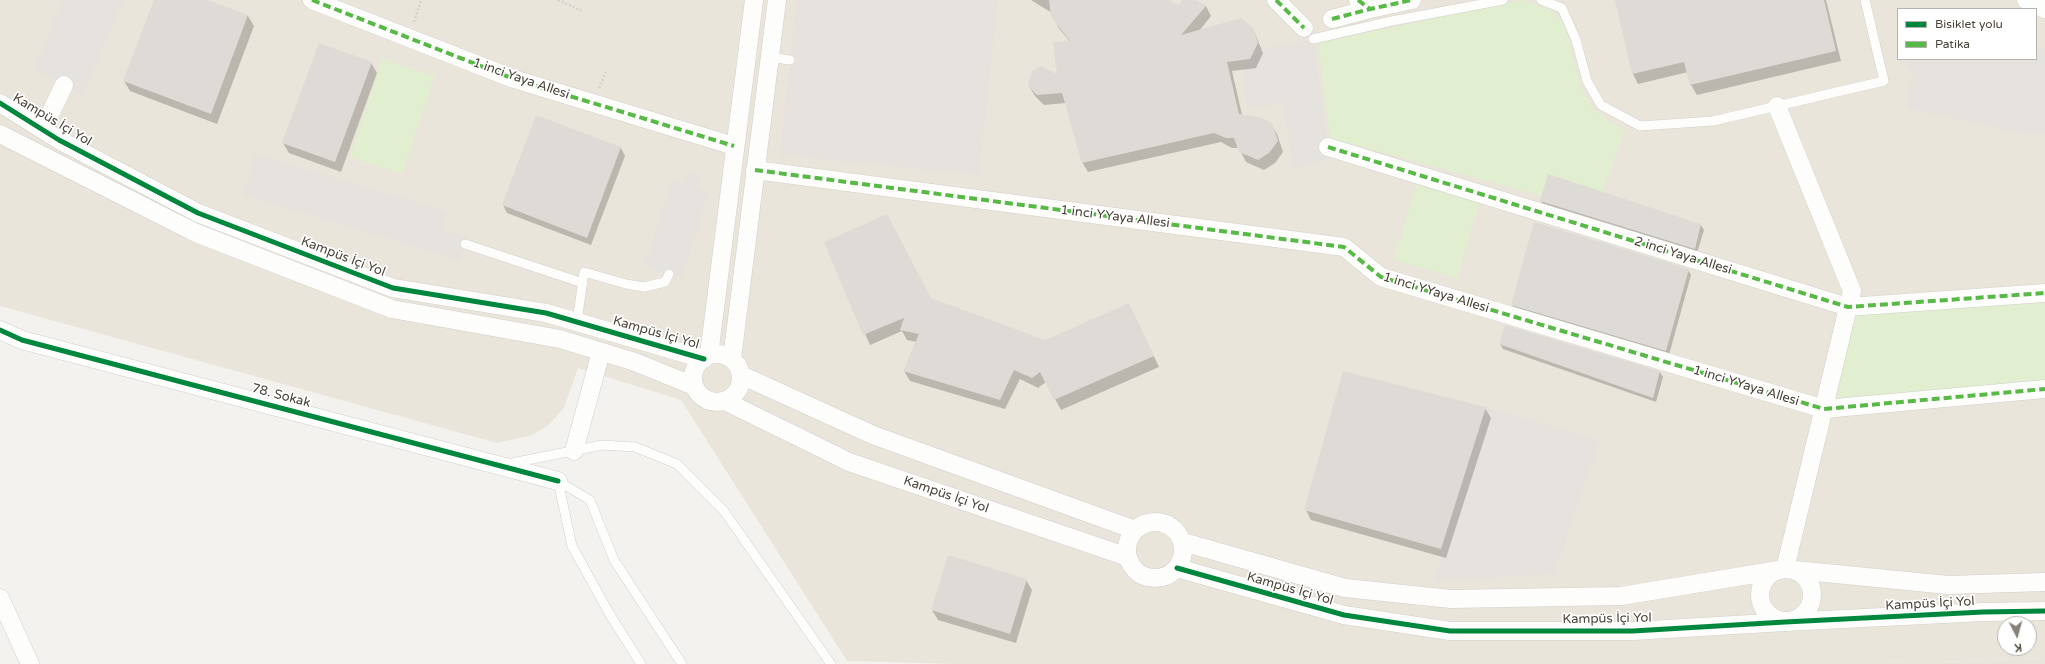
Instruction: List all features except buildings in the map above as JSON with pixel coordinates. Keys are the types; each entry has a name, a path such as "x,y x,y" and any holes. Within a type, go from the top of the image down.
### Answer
{"street":[{"name":"1 inci Yaya Allesi","path":"312,0 514,80 734,146"},
{"name":"Kampüs İçi Yol","path":"0,103 59,140 198,213 393,288 546,313 707,357 754,0"},
{"path":"732,359 777,0"},
{"path":"1276,0 1309,34"},
{"path":"1332,19 1364,5 1412,0"},
{"path":"2026,0 2045,9"},
{"path":"43,129 64,85"},
{"path":"1777,106 1852,291 1785,569"},
{"path":"0,134 196,233 392,308 560,340 635,362 694,386"},
{"name":"2 inci Yaya Allesi","path":"1328,147 1848,307 2045,293"},
{"name":"1 inci YYaya Allesi","path":"755,170 1344,247 1381,277 1824,409 2045,389"},
{"name":"78. Sokak","path":"0,330 30,342 558,481"},
{"path":"574,451 601,352"},
{"path":"719,354 732,359 740,370 741,375 739,389 733,396 725,401 716,402 706,400 699,394 694,386 693,377 695,368 707,357 719,354"},
{"path":"741,375 873,435 1135,530"},
{"name":"Kampüs İçi Yol","path":"725,401 849,462 1128,557"},
{"path":"1162,522 1171,526 1178,533 1183,542 1184,551 1182,560 1177,568 1169,575 1159,578 1149,578 1140,573 1132,566 1128,557 1127,548 1130,538 1135,530 1143,524 1162,522"},
{"name":"Kampüs İçi Yol","path":"1183,542 1345,588 1451,598 1621,596 1785,569 1948,585 2045,582"},
{"name":"Kampüs İçi Yol","path":"1177,568 1344,616 1450,631 1633,631 1983,612 2045,611"},
{"path":"1785,569 1794,570 1807,580 1811,588 1812,596 1811,605 1806,612 1793,621 1785,622 1770,616 1764,610 1760,596 1764,581 1770,575 1785,569"},
{"path":"0,598 30,664"}],"lane":[{"path":"1309,34 1392,21 1503,0"},
{"path":"1541,0 1562,8 1576,40 1587,81 1601,105 1640,126 1713,121 1884,81 1865,0"},
{"path":"769,57 790,60"},
{"path":"464,244 583,283"},
{"path":"577,322 584,272 626,284 648,286 664,282 669,274"},
{"path":"500,466 602,445 635,447 677,464 724,511 831,664"},
{"path":"558,481 572,546 609,613 641,664"},
{"path":"558,481 590,500 614,560 682,664"}],"path":[{"path":"409,38 421,0"},
{"path":"558,0 582,11"}],"shaded area":[{"path":"0,0 2045,0 2045,658 1884,664 957,664 847,661 681,400 578,368 564,408 549,425 532,435 497,443 0,306"},
{"path":"63,0 123,0 83,96 35,69"},
{"path":"796,0 998,0 979,175 780,155"},
{"path":"1313,39 1330,158 1293,169 1283,102 1247,110 1242,68 1264,49"},
{"path":"2037,47 2045,49 2045,134 2030,135 1905,108 1914,71 1906,68 1907,60 2037,60"},
{"path":"255,154 447,211 442,230 467,237 459,260 243,195"},
{"path":"687,172 701,176 697,187 709,191 682,278 645,266 672,179 684,183"},
{"path":"1486,407 1600,440 1554,574 1434,581"},
{"path":"2045,658 2045,664 1884,664"}],"green space":[{"path":"1522,0 1550,10 1563,23 1570,40 1573,61 1583,90 1593,108 1610,122 1625,130 1602,192 1542,196 1330,138 1318,43"},
{"path":"382,59 435,76 402,174 350,157"},
{"path":"1416,185 1479,203 1457,278 1394,260"},
{"path":"2045,293 2045,389 1824,409 1848,307"}],"marked path":[{"path":"312,0 514,79 734,146"},
{"path":"1276,0 1304,28"},
{"path":"1358,0 1370,9 1412,0"},
{"path":"1332,19 1370,9"},
{"path":"1328,147 1848,307 2045,293"},
{"path":"755,170 1344,247 1381,277 1824,409 2045,389"}],"cycle path":[{"path":"0,103 59,140 198,213 393,288 546,313 704,359"},
{"path":"0,330 22,340 558,481"},
{"path":"1177,568 1344,615 1450,631 1633,631 1983,612 2045,611"}]}
